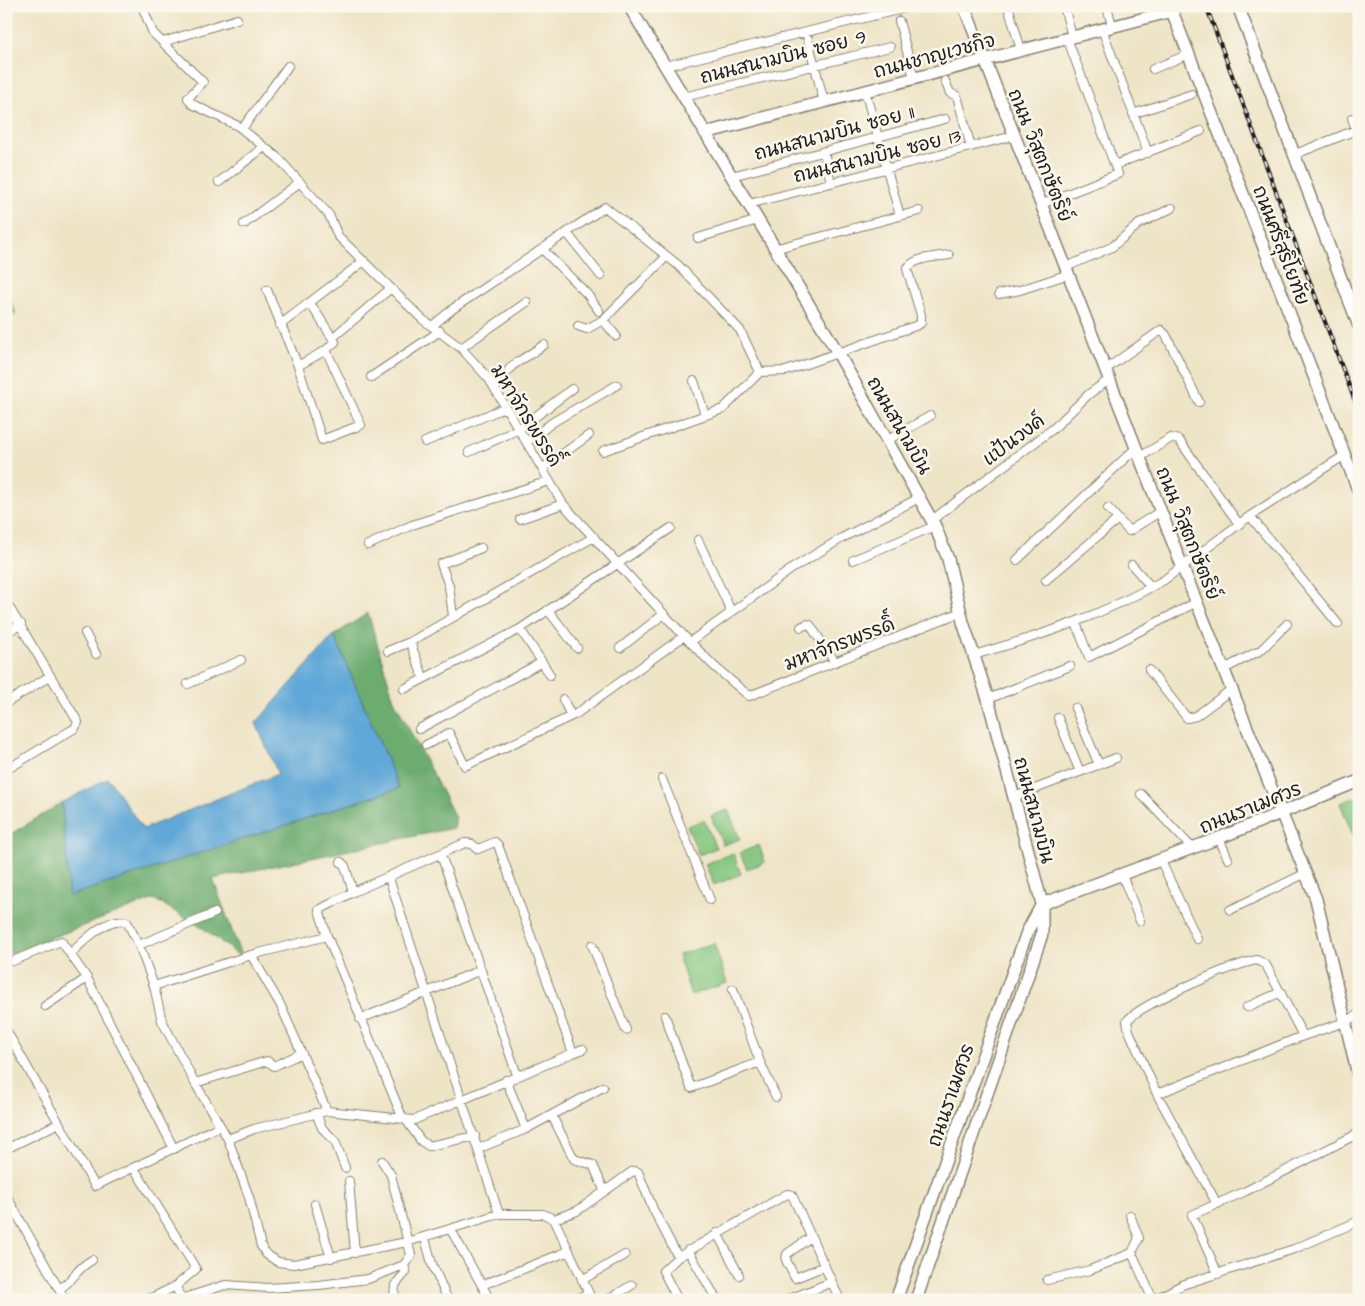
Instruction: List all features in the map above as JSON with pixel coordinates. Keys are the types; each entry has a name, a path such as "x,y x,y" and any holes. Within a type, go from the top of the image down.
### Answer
{"street":[{"name":"มหาจักรพรรดิ์","path":"142,6 150,29 203,82 188,98 192,104 242,129 278,158 329,215 338,236 422,319 461,348 489,378 563,504 684,636 749,696 961,612"},
{"name":"ถนนสนามบิน","path":"629,6 838,353 934,523 948,559 961,612 988,699 1042,904"},
{"path":"665,66 914,6"},
{"name":"ถนน วิสุตกษัตริย์","path":"964,6 1182,566 1316,899 1359,1079"},
{"path":"1008,6 1021,50"},
{"path":"1042,204 1118,174 1070,38 1064,6"},
{"path":"1107,6 1107,28 1148,153"},
{"path":"1238,6 1359,326"},
{"name":"ถนนชาญเวชกิจ","path":"705,133 1070,38 1167,9"},
{"name":"ถนนศรีสุริโยทัย","path":"1167,9 1189,54 1359,492"},
{"path":"162,42 237,19"},
{"path":"899,21 914,78"},
{"path":"806,32 824,102"},
{"name":"ถนนสนามบิน ซอย 9","path":"684,97 890,47"},
{"path":"1153,68 1189,54"},
{"path":"242,129 288,66"},
{"path":"946,81 950,94 957,96 971,147"},
{"path":"865,91 900,216"},
{"path":"1134,114 1192,94"},
{"path":"1293,155 1356,130 1352,118"},
{"name":"ถนนสนามบิน ซอย 11","path":"732,176 945,120"},
{"path":"1115,166 1201,131"},
{"name":"ถนนสนามบิน ซอย 13","path":"749,204 1013,136"},
{"path":"219,182 264,147"},
{"path":"824,152 831,183"},
{"path":"244,224 300,182"},
{"path":"432,326 454,308 605,207 667,256 740,330 760,372"},
{"path":"999,294 1020,290 1068,270 1112,246 1139,224 1172,208"},
{"path":"774,249 919,211"},
{"path":"698,238 758,220"},
{"path":"567,233 590,265 601,276"},
{"path":"543,250 587,294 600,311"},
{"path":"603,451 729,405 760,372 786,371 912,328 921,323 921,315 907,269 917,261 949,255"},
{"path":"578,326 587,328 602,320 667,256"},
{"path":"280,325 364,261"},
{"path":"338,334 391,288"},
{"path":"268,290 280,325 298,366 322,440 361,426 326,350"},
{"path":"461,348 527,302"},
{"path":"298,366 326,350 335,342 310,303"},
{"path":"602,320 616,336"},
{"name":"แป้นวงค์","path":"853,560 934,523 1054,428 1108,374 1161,330 1166,335 1199,402"},
{"path":"371,377 440,332"},
{"path":"495,388 512,366 544,345"},
{"path":"694,381 705,415"},
{"path":"527,442 554,422 617,385"},
{"path":"469,452 519,429 572,389"},
{"path":"425,442 506,407"},
{"path":"888,440 930,416"},
{"path":"542,468 589,435"},
{"path":"1016,560 1138,453 1171,438 1179,440 1239,524"},
{"path":"974,655 1046,634 1076,623 1151,587 1250,516 1345,456"},
{"path":"368,546 426,520 549,481"},
{"path":"690,642 793,568 842,538 921,498"},
{"path":"520,519 563,504"},
{"path":"1108,508 1130,531 1161,511"},
{"path":"1250,516 1338,624"},
{"path":"1046,580 1118,518"},
{"path":"404,689 520,629 671,528"},
{"path":"388,651 410,642 594,537"},
{"path":"698,540 731,611"},
{"path":"453,616 449,586 441,564 481,548"},
{"path":"1132,565 1151,587"},
{"path":"6,602 77,719 78,725 6,770"},
{"path":"1076,623 1089,657 1197,602"},
{"path":"548,610 577,648"},
{"path":"620,648 664,614"},
{"path":"6,633 21,624"},
{"path":"801,627 807,624 810,626 835,662"},
{"path":"1224,669 1261,650 1287,624"},
{"path":"520,629 550,675"},
{"path":"85,633 96,654"},
{"path":"426,744 449,733 466,766 571,716 684,636"},
{"path":"410,642 422,674"},
{"path":"188,684 241,660"},
{"path":"420,728 542,662"},
{"path":"988,699 1070,666"},
{"path":"1149,670 1187,718 1196,716 1232,690"},
{"path":"6,703 50,676"},
{"path":"563,699 571,716"},
{"path":"1075,708 1099,765"},
{"path":"1058,718 1080,772"},
{"path":"1014,797 1116,758"},
{"path":"662,779 710,900"},
{"name":"ถนนราเมศวร","path":"896,1300 1027,932 1042,904 1193,849 1359,781"},
{"path":"1140,794 1193,849"},
{"path":"1219,838 1228,859"},
{"path":"475,1136 429,1146 421,1141 404,1119 360,1019 327,936 319,910 353,892 468,843 478,849 492,843 498,845 573,1053"},
{"path":"441,855 517,1075"},
{"path":"1160,861 1197,939"},
{"path":"341,862 345,866 353,892"},
{"path":"1230,910 1306,873"},
{"path":"1122,875 1140,921"},
{"path":"389,878 480,1148 500,1214"},
{"name":"ถนนราเมศวร","path":"916,1300 1006,1044 1042,934 1042,904"},
{"path":"139,945 215,913"},
{"path":"70,954 100,928 121,920 127,922 139,945 154,986 162,1021 228,1139 249,1197 261,1246 266,1254 278,1262 294,1264 426,1238 500,1214 543,1214 554,1219 590,1297 575,1300"},
{"path":"154,986 251,955 327,936"},
{"path":"13,961 61,941 87,978 174,1148"},
{"path":"592,945 626,1030"},
{"path":"251,955 280,1004 327,1111"},
{"path":"1217,1204 1157,1094 1129,1032 1127,1020 1133,1013 1235,967 1257,960 1266,965 1303,1036"},
{"path":"360,1019 481,970"},
{"path":"45,1006 87,978"},
{"path":"733,989 760,1062 776,1097"},
{"path":"1248,1007 1281,992"},
{"path":"1157,1094 1303,1036 1345,1022 1359,1014"},
{"path":"665,1016 691,1088 760,1062"},
{"path":"6,1030 95,1186 220,1126"},
{"path":"988,1038 1006,1044"},
{"path":"228,1139 254,1129 327,1111 414,1120 462,1098 583,1049"},
{"path":"195,1083 266,1061 274,1066 302,1053"},
{"path":"506,1080 526,1129"},
{"path":"480,1148 526,1129 602,1088"},
{"path":"316,1113 322,1128 334,1141 345,1168"},
{"path":"552,1116 574,1159 593,1165 604,1190"},
{"path":"6,1149 59,1123"},
{"path":"1218,1274 1192,1215 1359,1133"},
{"path":"176,1286 181,1299 226,1285 268,1288 319,1285 368,1278 404,1265 411,1256 391,1175 382,1161"},
{"path":"134,1168 196,1270 176,1286 147,1300"},
{"path":"554,1219 577,1210 633,1171 638,1172 653,1209 678,1257"},
{"path":"350,1181 355,1253"},
{"path":"678,1300 663,1270 688,1250 787,1194 792,1195 840,1300"},
{"path":"6,1195 65,1300"},
{"path":"315,1204 331,1258"},
{"path":"1047,1280 1090,1270 1132,1253 1139,1238 1130,1215"},
{"path":"1132,1253 1153,1300 1182,1285 1294,1249 1359,1221"},
{"path":"451,1230 490,1300"},
{"path":"717,1233 739,1274"},
{"path":"811,1237 787,1254 786,1260 795,1278 825,1266"},
{"path":"426,1238 432,1264 448,1300"},
{"path":"482,1285 569,1250"},
{"path":"688,1250 717,1300"},
{"path":"582,1280 625,1255"},
{"path":"60,1289 72,1281 78,1268 92,1260"},
{"path":"394,1300 395,1285 406,1272 404,1265"},
{"path":"787,1300 832,1282"},
{"path":"606,1300 632,1285"}],"green space":[{"path":"6,289 16,314 6,318"},
{"path":"368,613 394,700 455,817 453,828 213,879 242,958 204,929 154,899 6,955 6,837 62,803 69,896 399,788 334,635"},
{"path":"1359,796 1359,836 1354,838 1340,803"},
{"path":"728,810 740,839 723,845 711,816"},
{"path":"704,820 716,848 699,855 687,826"},
{"path":"759,845 765,862 747,869 740,853"},
{"path":"733,853 741,874 714,885 705,864"},
{"path":"714,943 727,983 691,995 678,955"}],"water":[{"path":"334,635 399,788 69,896 62,803 108,778 143,829 278,774 256,723"}],"railway":[{"path":"1206,6 1359,412"}]}
